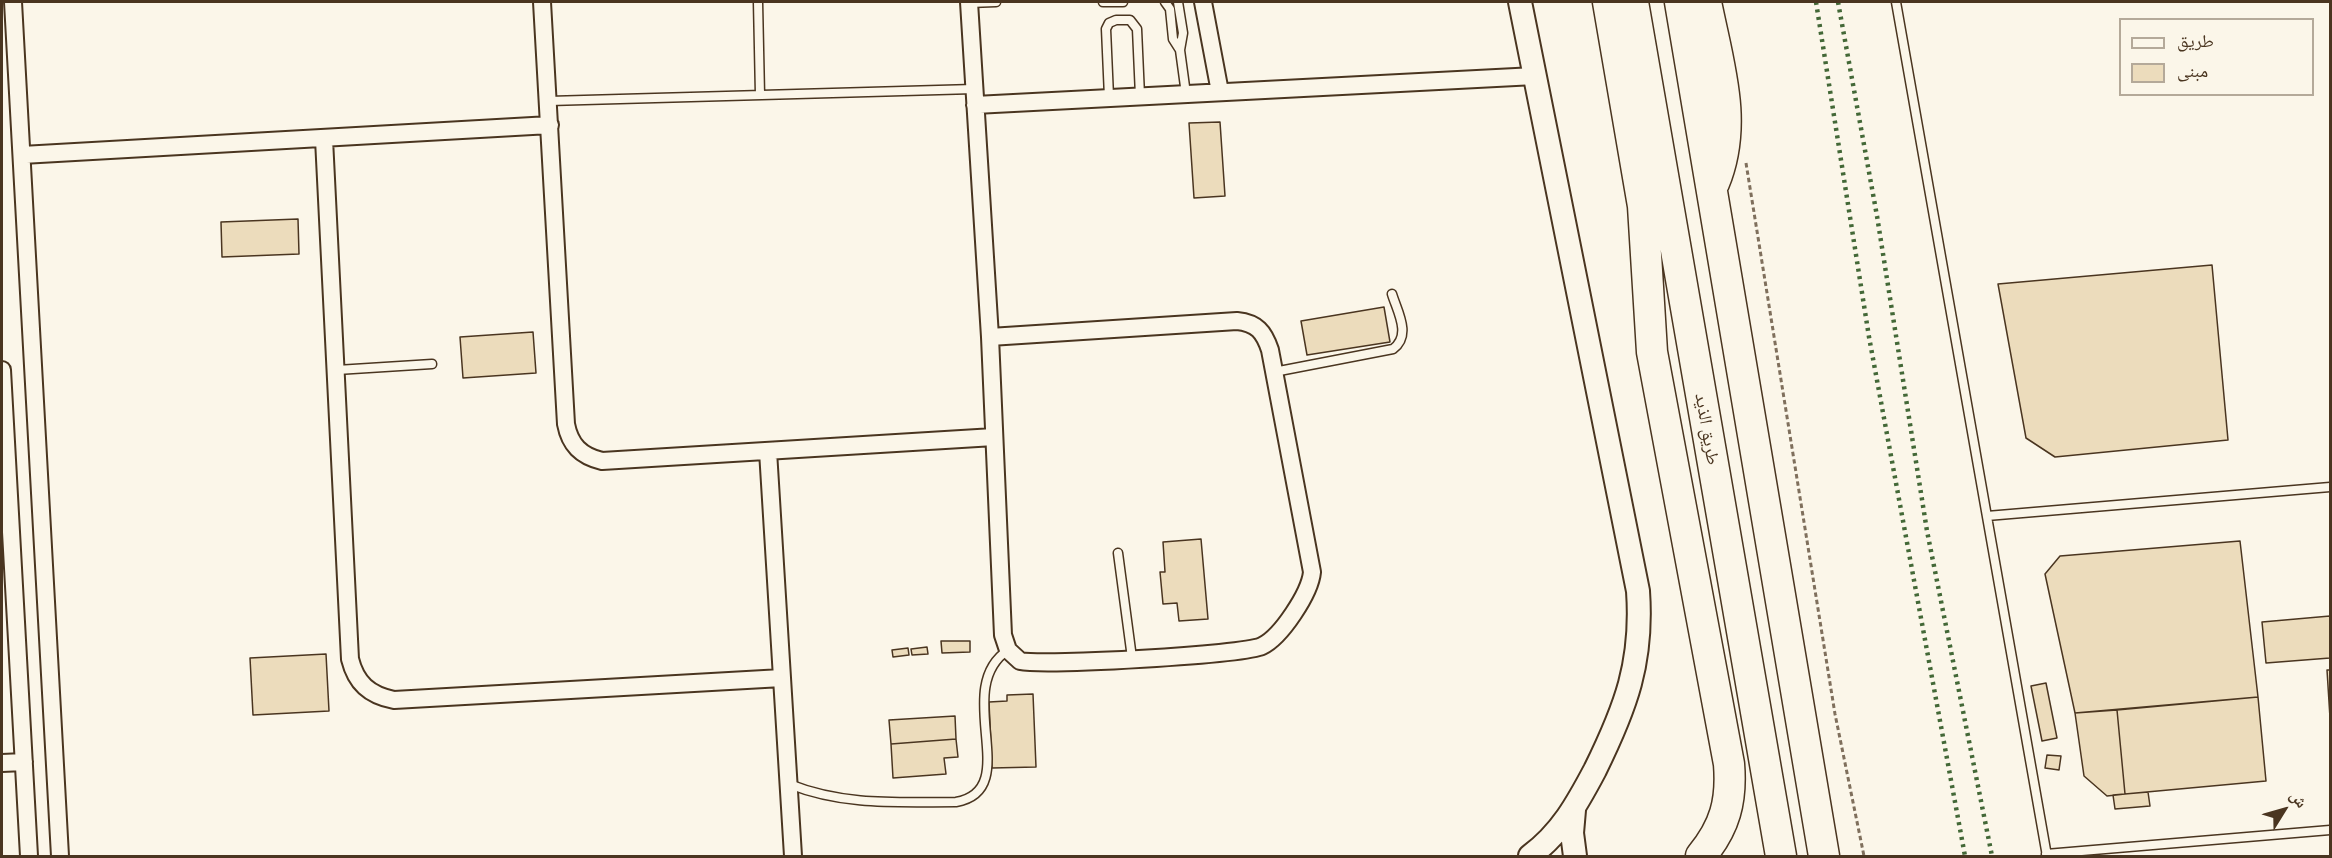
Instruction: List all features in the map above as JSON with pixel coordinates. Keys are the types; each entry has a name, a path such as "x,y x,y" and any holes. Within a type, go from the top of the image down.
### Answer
{"highway":[{"path":"1608,2 1643,206 1652,352 1729,764 1731,789 1727,815 1716,838 1701,856"},
{"name":"طريق الذيد","path":"1633,2 1782,856"},
{"path":"1680,2 1713,186 1824,856"},
{"path":"1706,2 1727,120 1727,143 1713,186"}],"street":[{"path":"14,2 60,856"},
{"path":"542,2 566,424 574,445 591,459 602,461 994,437"},
{"path":"969,2 990,337 1003,635 1008,650 1020,661 1029,663 1132,658 1260,647 1272,639 1309,588 1311,564 1274,372 1267,340 1261,330 1246,322 990,337"},
{"path":"1203,2 1220,92"},
{"path":"1520,2 1638,591 1640,621 1636,662 1623,712 1574,810 1557,832 1530,856"},
{"path":"975,97 1140,96 1535,76"},
{"path":"22,154 550,125"},
{"path":"324,139 350,659 353,671 369,692 394,700 782,678"},
{"path":"2,370 29,856"},
{"path":"768,451 793,856"},
{"path":"2,763 24,762"},
{"path":"1574,810 1572,833 1575,856"}],"lane":[{"path":"758,2 759,95"},
{"path":"969,2 996,2"},
{"path":"1103,2 1123,2"},
{"path":"1165,2 1170,9 1173,39 1180,50"},
{"path":"1178,2 1184,33 1180,50 1186,93"},
{"path":"1896,2 2046,855 2331,830"},
{"path":"1109,97 1106,29 1109,23 1116,20 1130,20 1137,29 1140,96"},
{"path":"549,101 759,95 975,97"},
{"path":"1274,372 1393,349 1401,342 1404,332 1392,294"},
{"path":"337,370 432,364"},
{"path":"1987,516 2331,487"},
{"path":"1118,553 1132,658"},
{"path":"789,784 823,796 860,802 956,802 971,797 982,786 987,771 985,680 993,663 1008,650"}],"path":[{"path":"1744,153 1834,714 1864,856"}],"building":[{"path":"1220,122 1225,196 1194,198 1189,123"},
{"path":"298,219 299,254 222,257 221,222"},
{"path":"2212,265 2228,440 2055,457 2026,438 1998,284"},
{"path":"1384,307 1390,342 1307,355 1301,321"},
{"path":"533,332 536,373 463,378 460,337"},
{"path":"1201,539 1208,619 1179,621 1177,603 1163,604 1160,572 1165,572 1163,542"},
{"path":"2240,541 2258,697 2075,713 2045,574 2060,556"},
{"path":"2330,616 2330,658 2266,663 2262,622"},
{"path":"941,641 970,641 970,652 942,653"},
{"path":"927,647 928,654 912,655 911,649"},
{"path":"908,648 909,655 893,657 892,650"},
{"path":"326,654 329,711 253,715 250,658"},
{"path":"2327,670 2330,670 2330,718"},
{"path":"2046,683 2057,738 2042,741 2031,686"},
{"path":"1033,694 1036,767 992,768 989,702 1007,701 1007,695"},
{"path":"2258,697 2266,781 2125,794 2117,710"},
{"path":"2117,710 2125,794 2107,796 2084,776 2075,713"},
{"path":"955,716 956,739 891,744 889,720"},
{"path":"956,739 958,757 944,758 946,774 893,778 891,744"},
{"path":"2047,755 2061,756 2059,770 2045,768"},
{"path":"2148,792 2150,806 2115,809 2113,795"}],"hedge":[{"path":"1816,2 1869,337 1965,856"},
{"path":"1838,2 1877,216 1927,531 1992,856"}]}
